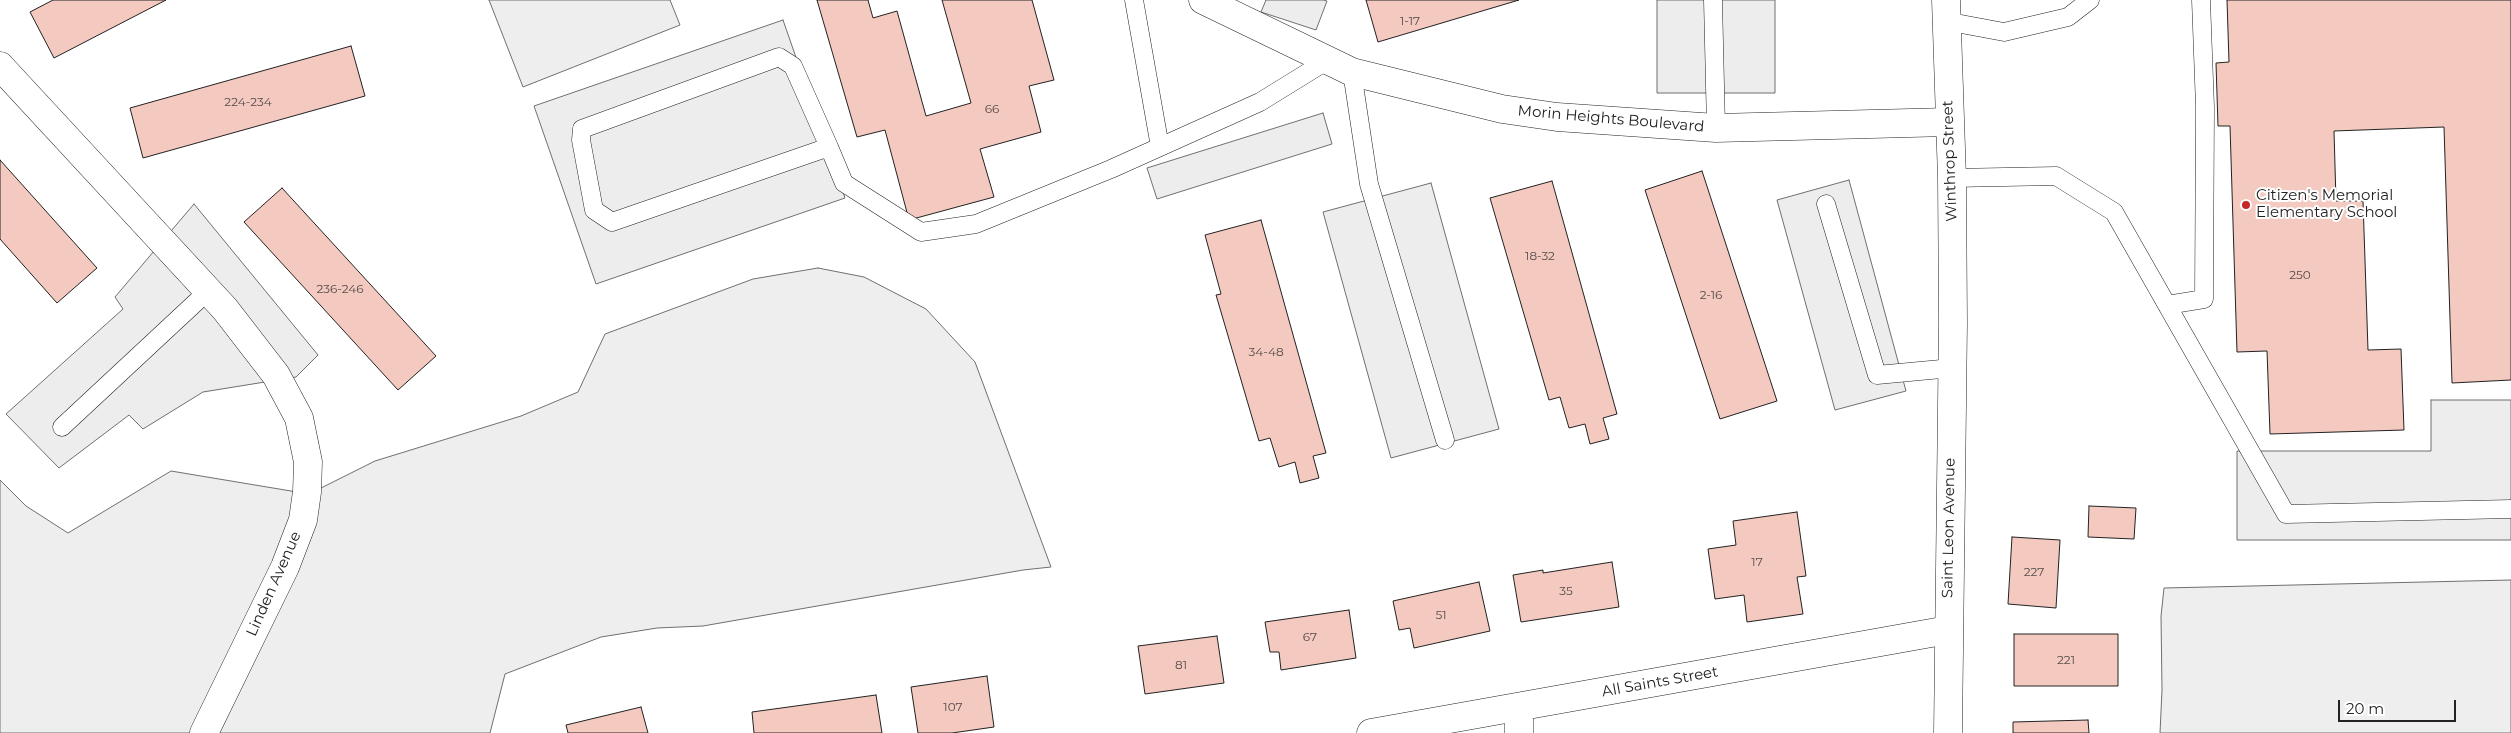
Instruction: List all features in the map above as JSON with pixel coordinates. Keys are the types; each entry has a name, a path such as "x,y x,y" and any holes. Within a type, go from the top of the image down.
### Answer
{"street":[{"name":"Morin Heights Boulevard","path":"1203,0 1340,66 1502,109 1557,117 1716,128 1949,122"},
{"name":"Winthrop Street","path":"1945,11 1952,178 1953,323"},
{"name":"Linden Avenue","path":"0,66 208,291 276,376 299,418 308,462 307,492 303,520 285,567 204,733"},
{"name":"Saint Leon Avenue","path":"1948,733 1953,323"},
{"name":"All Saints Street","path":"1371,733 1519,720 1948,630"}],"lane":[{"path":"1134,0 1160,147"},
{"path":"1713,0 1716,128"},
{"path":"1945,11 2004,32 2068,17 2090,0"},
{"path":"2167,305 2204,299 2205,107 2201,0"},
{"path":"829,147 612,222 594,210 581,140 582,129 779,57 793,66 829,147 844,183 921,232 976,224 1160,147 1340,66 1369,184 1445,440"},
{"path":"1952,178 2056,176 2114,212 2286,514 2511,509"},
{"path":"1826,204 1877,375 1952,368"},
{"path":"62,428 208,291"}],"shaded area":[{"path":"489,0 670,0 680,25 523,87"},
{"path":"1266,0 1327,1 1316,30 1261,12"},
{"path":"1657,0 1775,0 1775,93 1657,93"},
{"path":"783,20 845,198 596,284 534,106"},
{"path":"1323,113 1332,144 1157,199 1147,168"},
{"path":"1849,180 1906,391 1835,410 1777,200"},
{"path":"1431,183 1499,429 1391,458 1323,212"},
{"path":"194,204 318,355 296,377 203,392 143,429 129,415 59,468 6,414 123,309 115,297"},
{"path":"818,268 864,277 926,309 975,362 1051,567 1023,570 703,626 657,628 601,637 505,674 490,733 0,733 0,480 26,506 68,533 171,471 309,494 375,461 521,416 578,392 605,334 753,279"},
{"path":"2431,400 2511,400 2511,540 2237,540 2237,451 2431,451"},
{"path":"2511,580 2511,733 2160,733 2162,690 2161,616 2164,588"}],"building":[{"path":"53,0 166,0 54,58 30,12"},
{"path":"817,0 868,0 873,18 897,11 926,116 971,103 942,0 1032,0 1054,80 1029,86 1041,132 980,149 994,197 909,220 885,130 857,137"},
{"path":"1366,0 1519,0 1378,42"},
{"name":"Citizen's Memorial Elementary School","path":"2227,0 2511,0 2511,380 2452,383 2444,127 2334,131 2336,201 2363,201 2368,350 2401,349 2404,430 2270,434 2267,351 2237,352 2230,126 2218,126 2216,63 2229,62"},
{"path":"351,46 365,96 143,158 130,108"},
{"path":"0,160 97,268 57,303 0,239"},
{"path":"1702,171 1777,401 1720,419 1645,190"},
{"path":"1552,181 1617,414 1603,418 1609,439 1590,444 1585,424 1569,428 1560,397 1549,400 1490,198"},
{"path":"282,188 436,356 398,390 244,222"},
{"path":"1261,220 1326,453 1313,456 1319,478 1300,483 1295,462 1279,467 1270,438 1259,441 1216,295 1221,294 1205,235"},
{"path":"2089,506 2136,508 2134,539 2088,537"},
{"path":"1797,512 1806,576 1797,577 1803,614 1747,622 1744,595 1715,599 1708,549 1736,545 1733,521"},
{"path":"2012,537 2060,540 2056,608 2008,604"},
{"path":"1612,562 1619,607 1521,622 1513,575 1543,570 1543,573"},
{"path":"1479,582 1490,631 1414,648 1410,628 1399,630 1393,601"},
{"path":"1349,610 1356,658 1281,670 1279,652 1270,652 1265,622"},
{"path":"2014,634 2118,634 2118,686 2014,686"},
{"path":"1217,636 1224,683 1145,694 1138,646"},
{"path":"987,676 994,727 952,733 918,733 911,687"},
{"path":"876,695 882,733 754,733 752,712"},
{"path":"641,707 648,733 568,733 566,725"},
{"path":"2088,720 2089,733 2013,733 2013,722"}],"place":[{"name":"Citizen's Memorial Elementary School","path":"2246,205"}]}
